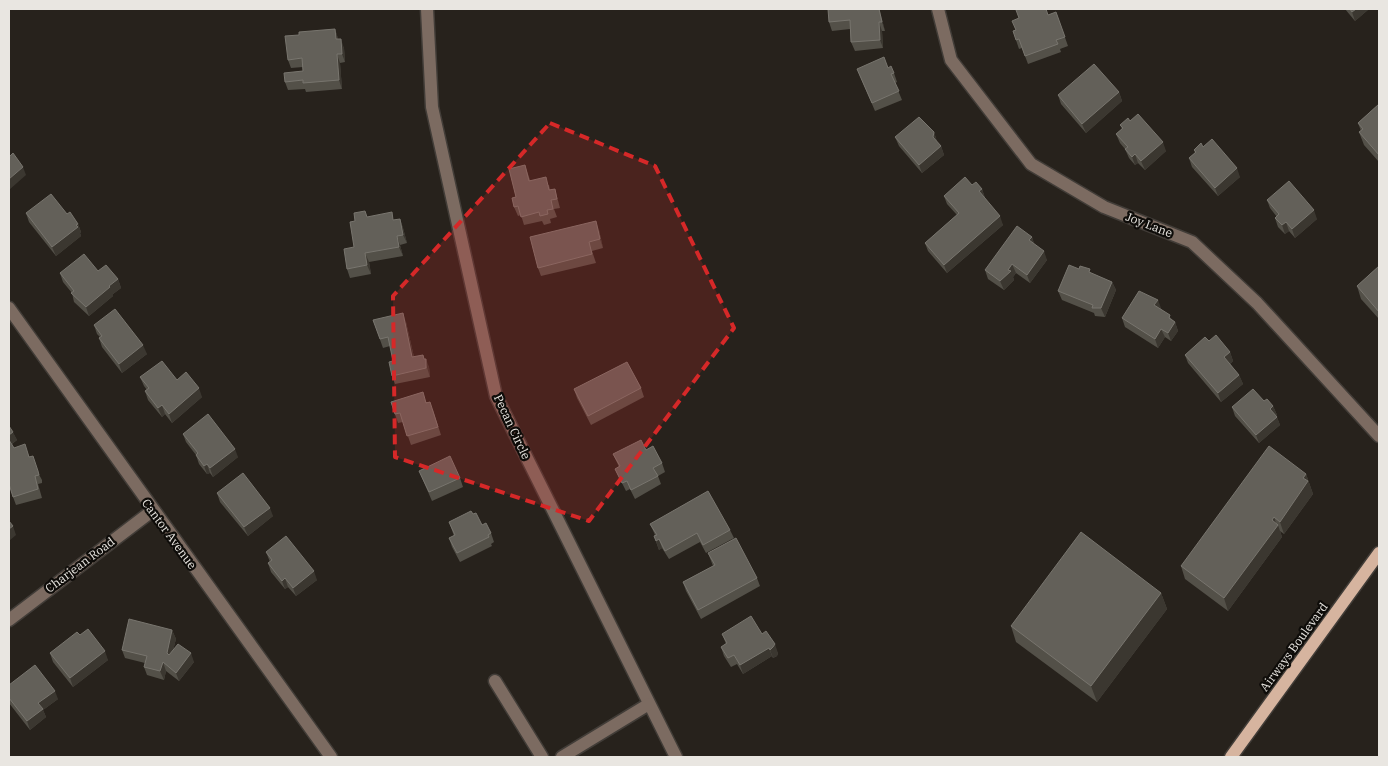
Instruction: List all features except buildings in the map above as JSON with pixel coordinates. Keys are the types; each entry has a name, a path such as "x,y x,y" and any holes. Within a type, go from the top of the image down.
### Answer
{"main road":[{"name":"Airways Boulevard","path":"1231,757 1379,553"}],"street":[{"name":"Pecan Circle","path":"427,9 432,107 496,396 676,757"},
{"name":"Joy Lane","path":"938,9 951,60 1032,164 1104,207 1192,242 1257,303 1379,436"},
{"name":"Cantor Avenue","path":"9,308 152,511 331,757"},
{"name":"Charjean Road","path":"9,620 152,511"},
{"path":"495,681 542,757"},
{"path":"562,757 649,704"}],"highlighted area":[{"path":"550,123 655,166 734,328 589,521 395,457 393,296"}]}
